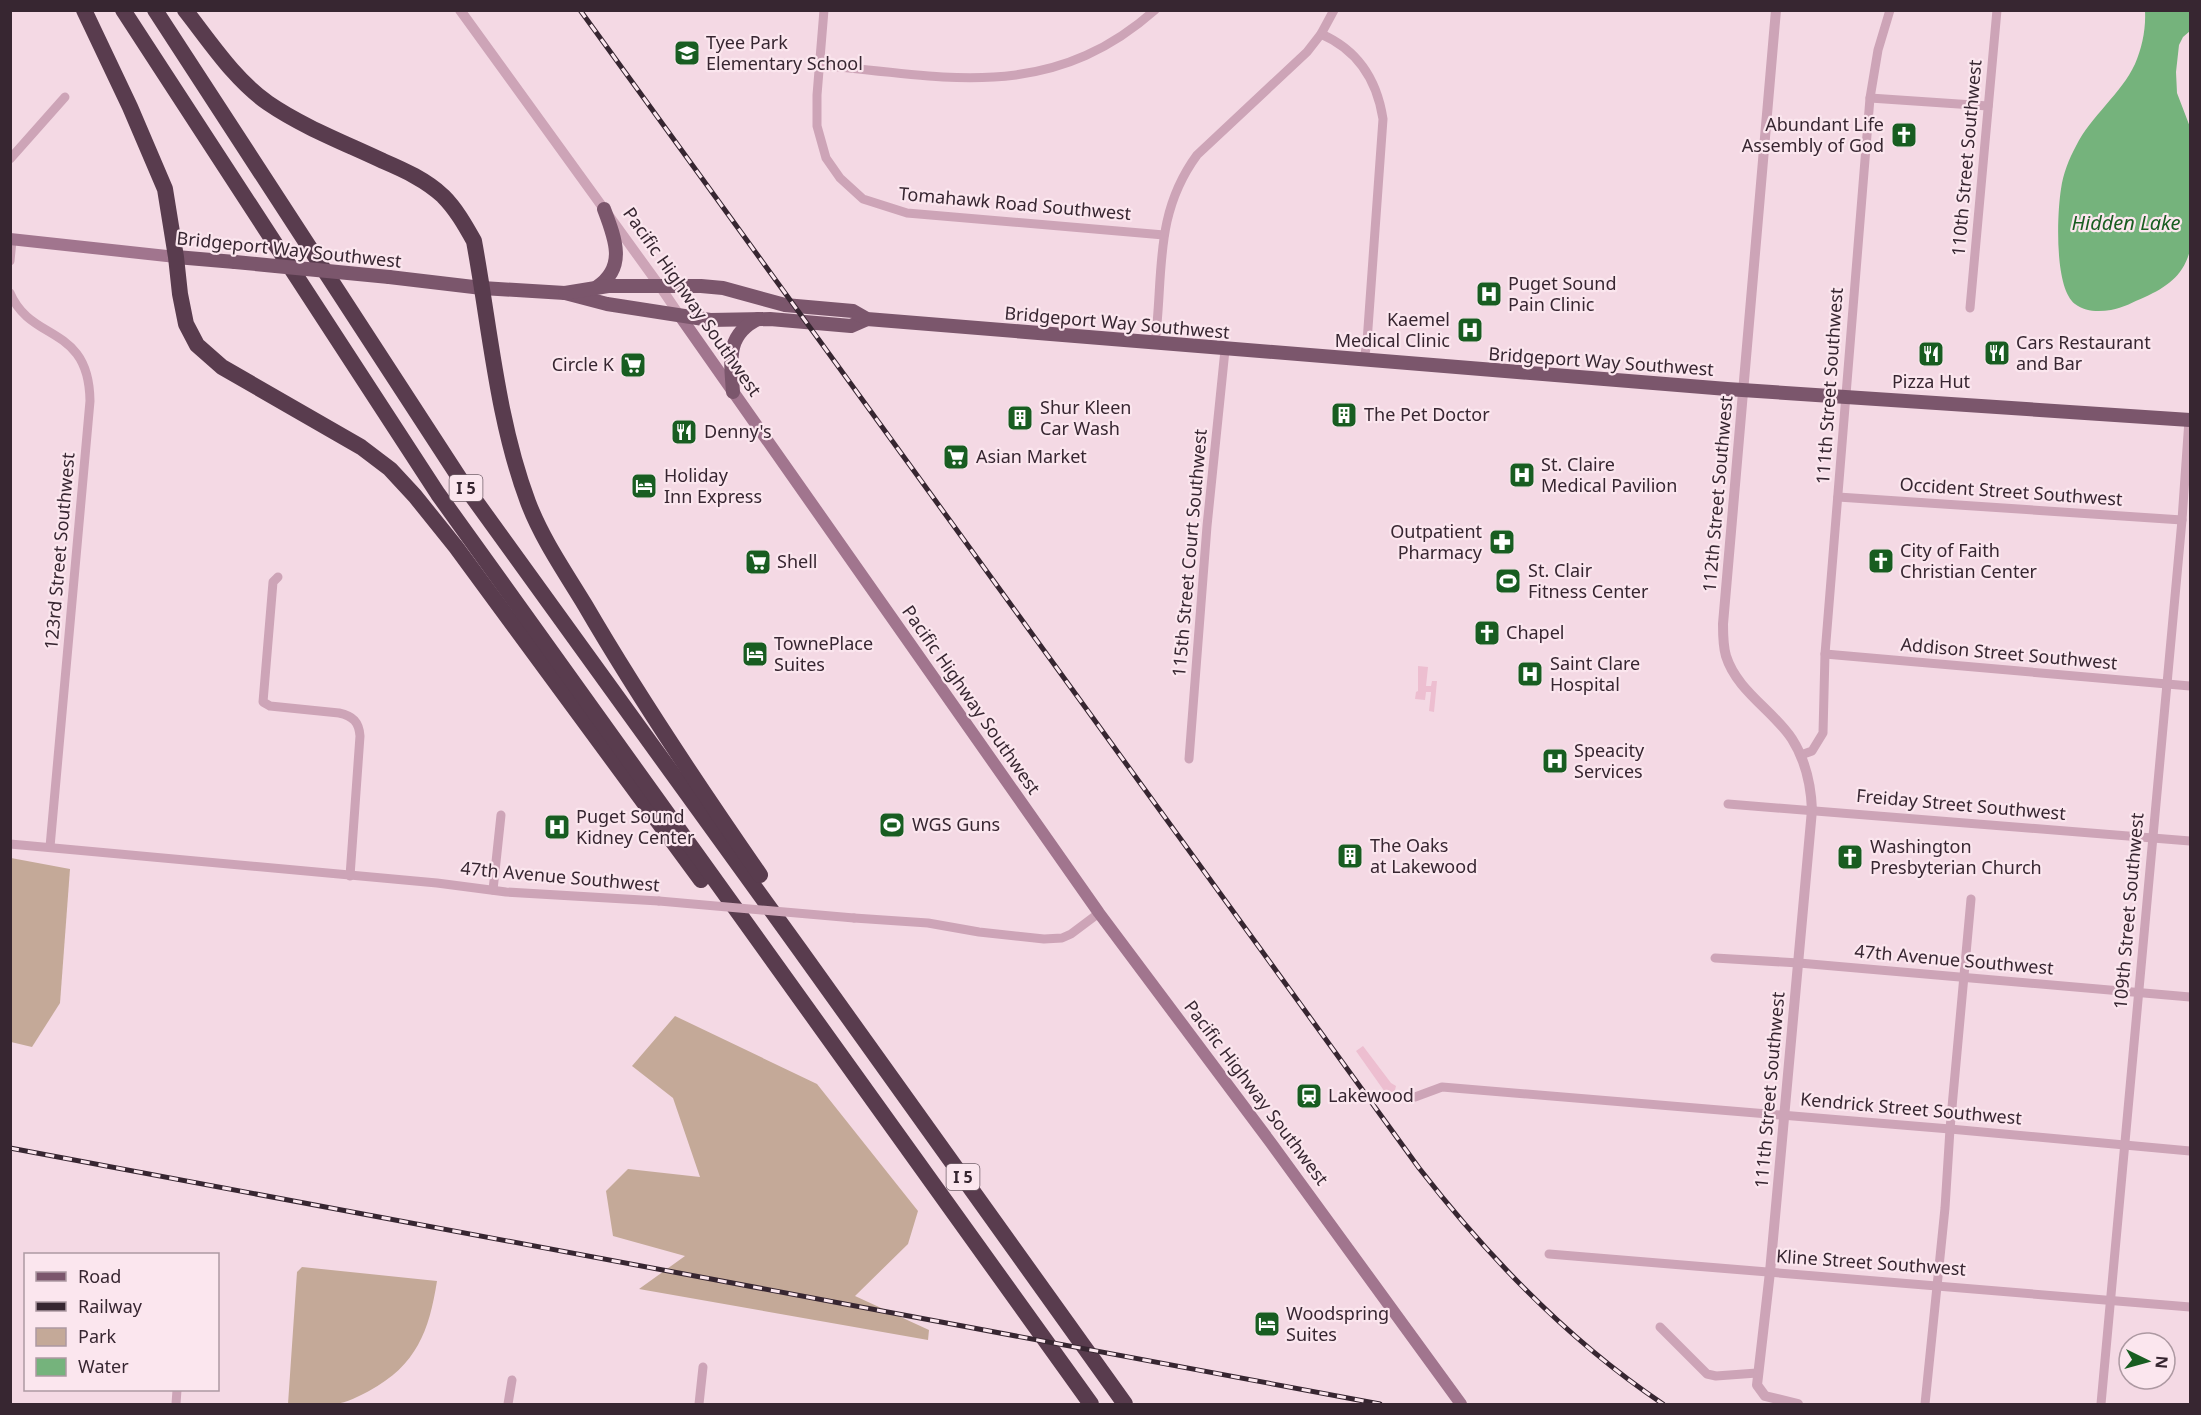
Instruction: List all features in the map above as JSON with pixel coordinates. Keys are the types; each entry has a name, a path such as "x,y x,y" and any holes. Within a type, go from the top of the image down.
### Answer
{"highway":[{"path":"84,10 130,107 165,189 186,324 197,345 222,367 361,447 390,469 456,548 694,870 766,952"},
{"name":"I 5","path":"123,10 438,494 1091,1404"},
{"name":"I 5","path":"155,10 464,485 1125,1404"},
{"path":"185,10 236,76 269,104 308,126 406,171 442,195 463,222 474,241 505,423 514,460 529,504 544,536 600,631 653,715 770,888 800,950"}],"main road":[{"path":"597,287 610,277 616,264 614,235 604,209"},
{"name":"Bridgeport Way Southwest","path":"11,239 482,288 565,293 590,300 710,320 758,319 851,326 867,319"},
{"path":"590,300 610,294 636,294 659,285"},
{"name":"Bridgeport Way Southwest","path":"565,293 597,287 689,285 723,288 786,305 853,311 867,319 1744,391 2190,420"},
{"name":"Pacific Highway Southwest","path":"680,316 1099,913 1461,1404"},
{"path":"733,393 732,355 735,341 743,329 758,319"}],"street":[{"name":"Pacific Highway Southwest","path":"460,10 680,316"},
{"path":"824,10 820,65 964,79 1018,76 1052,69 1102,48 1128,33 1155,10"},
{"path":"1155,343 1164,235 1174,193 1186,170 1197,155 1307,52 1321,34 1334,10"},
{"name":"112th Street Southwest","path":"1776,10 1723,624 1726,654 1735,675 1786,731 1801,755 1810,783 1812,810"},
{"name":"111th Street Southwest","path":"1801,755 1812,751 1822,733 1825,654 1870,98 1878,50 1890,10"},
{"name":"110th Street Southwest","path":"1970,308 1997,10"},
{"path":"1321,34 1343,46 1367,71 1378,94 1383,118 1364,360"},
{"name":"Tomahawk Road Southwest","path":"820,65 816,116 822,148 840,178 863,199 907,213 1164,235"},
{"path":"10,159 65,97"},
{"path":"1870,98 1988,106"},
{"path":"10,261 11,239"},
{"name":"123rd Street Southwest","path":"10,292 16,307 63,339 78,354 87,369 90,384 50,847"},
{"name":"115th Street Court Southwest","path":"1189,759 1207,526 1225,350"},
{"name":"109th Street Southwest","path":"2101,1404 2190,420"},
{"name":"Occident Street Southwest","path":"1838,497 2182,520"},
{"path":"278,577 273,582 263,694 265,705 339,713 356,721 359,727 360,741 350,876"},
{"name":"Addison Street Southwest","path":"1825,654 2190,686"},
{"name":"Freiday Street Southwest","path":"1728,804 2190,841"},
{"name":"111th Street Southwest","path":"1757,1373 1770,1272 1812,810"},
{"path":"493,890 501,815"},
{"name":"47th Avenue Southwest","path":"10,844 493,890 928,923 979,932 1053,938 1062,938 1071,934 1099,913"},
{"path":"1925,1404 1945,1208 1971,899"},
{"name":"47th Avenue Southwest","path":"1715,958 1799,963 2190,997"},
{"name":"Kendrick Street Southwest","path":"1415,1097 1442,1087 2190,1151"},
{"name":"Kline Street Southwest","path":"1549,1254 1936,1284 2190,1307"},
{"path":"1660,1327 1707,1374 1716,1376 1757,1373 1757,1385 1765,1396 1798,1404"},
{"path":"699,1404 703,1368"},
{"path":"508,1404 512,1380"}],"green space":[{"path":"11,858 70,869 60,1003 32,1047 11,1042"},
{"path":"675,1016 817,1084 918,1211 908,1244 855,1296 929,1330 928,1340 639,1289 685,1256 613,1236 606,1191 628,1169 700,1177 673,1098 632,1066"},
{"path":"302,1267 437,1281 425,1331 410,1358 385,1381 353,1399 324,1405 288,1404 297,1272"}],"shaded area":[{"path":"1418,666 1428,667 1426,686 1431,686 1432,681 1437,681 1434,712 1429,711 1431,692 1426,692 1425,700 1415,699 1418,691"},
{"path":"1363,1046 1391,1083 1396,1086 1392,1102 1356,1051"}],"water":[{"name":"Hidden Lake","path":"2145,11 2190,11 2190,31 2179,45 2176,72 2177,93 2190,127 2190,250 2179,273 2160,289 2115,309 2088,310 2075,304 2063,283 2058,232 2062,183 2073,151 2082,135 2122,85 2135,64 2143,38"}],"railway":[{"path":"580,10 1419,1168 1473,1234 1532,1296 1595,1353 1663,1404"},
{"path":"10,1148 1380,1404"}],"place":[{"name":"Tyee Park Elementary School","path":"687,53"},
{"name":"Abundant Life Assembly of God","path":"1904,135"},
{"name":"Puget Sound Pain Clinic","path":"1489,294"},
{"name":"Kaemel Medical Clinic","path":"1470,330"},
{"name":"Cars Restaurant and Bar","path":"1997,353"},
{"name":"Pizza Hut","path":"1931,354"},
{"name":"Circle K","path":"633,365"},
{"name":"The Pet Doctor","path":"1344,415"},
{"name":"Shur Kleen Car Wash","path":"1020,418"},
{"name":"Denny's","path":"684,432"},
{"name":"Asian Market","path":"956,457"},
{"name":"St. Claire Medical Pavilion","path":"1522,475"},
{"name":"Holiday Inn Express","path":"644,486"},
{"name":"Outpatient Pharmacy","path":"1502,542"},
{"name":"City of Faith Christian Center","path":"1881,561"},
{"name":"Shell","path":"758,562"},
{"name":"St. Clair Fitness Center","path":"1508,581"},
{"name":"Chapel","path":"1487,633"},
{"name":"TownePlace Suites","path":"755,654"},
{"name":"Saint Clare Hospital","path":"1530,674"},
{"name":"Speacity Services","path":"1555,761"},
{"name":"WGS Guns","path":"892,825"},
{"name":"Puget Sound Kidney Center","path":"557,827"},
{"name":"The Oaks at Lakewood","path":"1350,856"},
{"name":"Washington Presbyterian Church","path":"1850,857"},
{"name":"Lakewood","path":"1309,1096"},
{"name":"Woodspring Suites","path":"1267,1324"}]}
